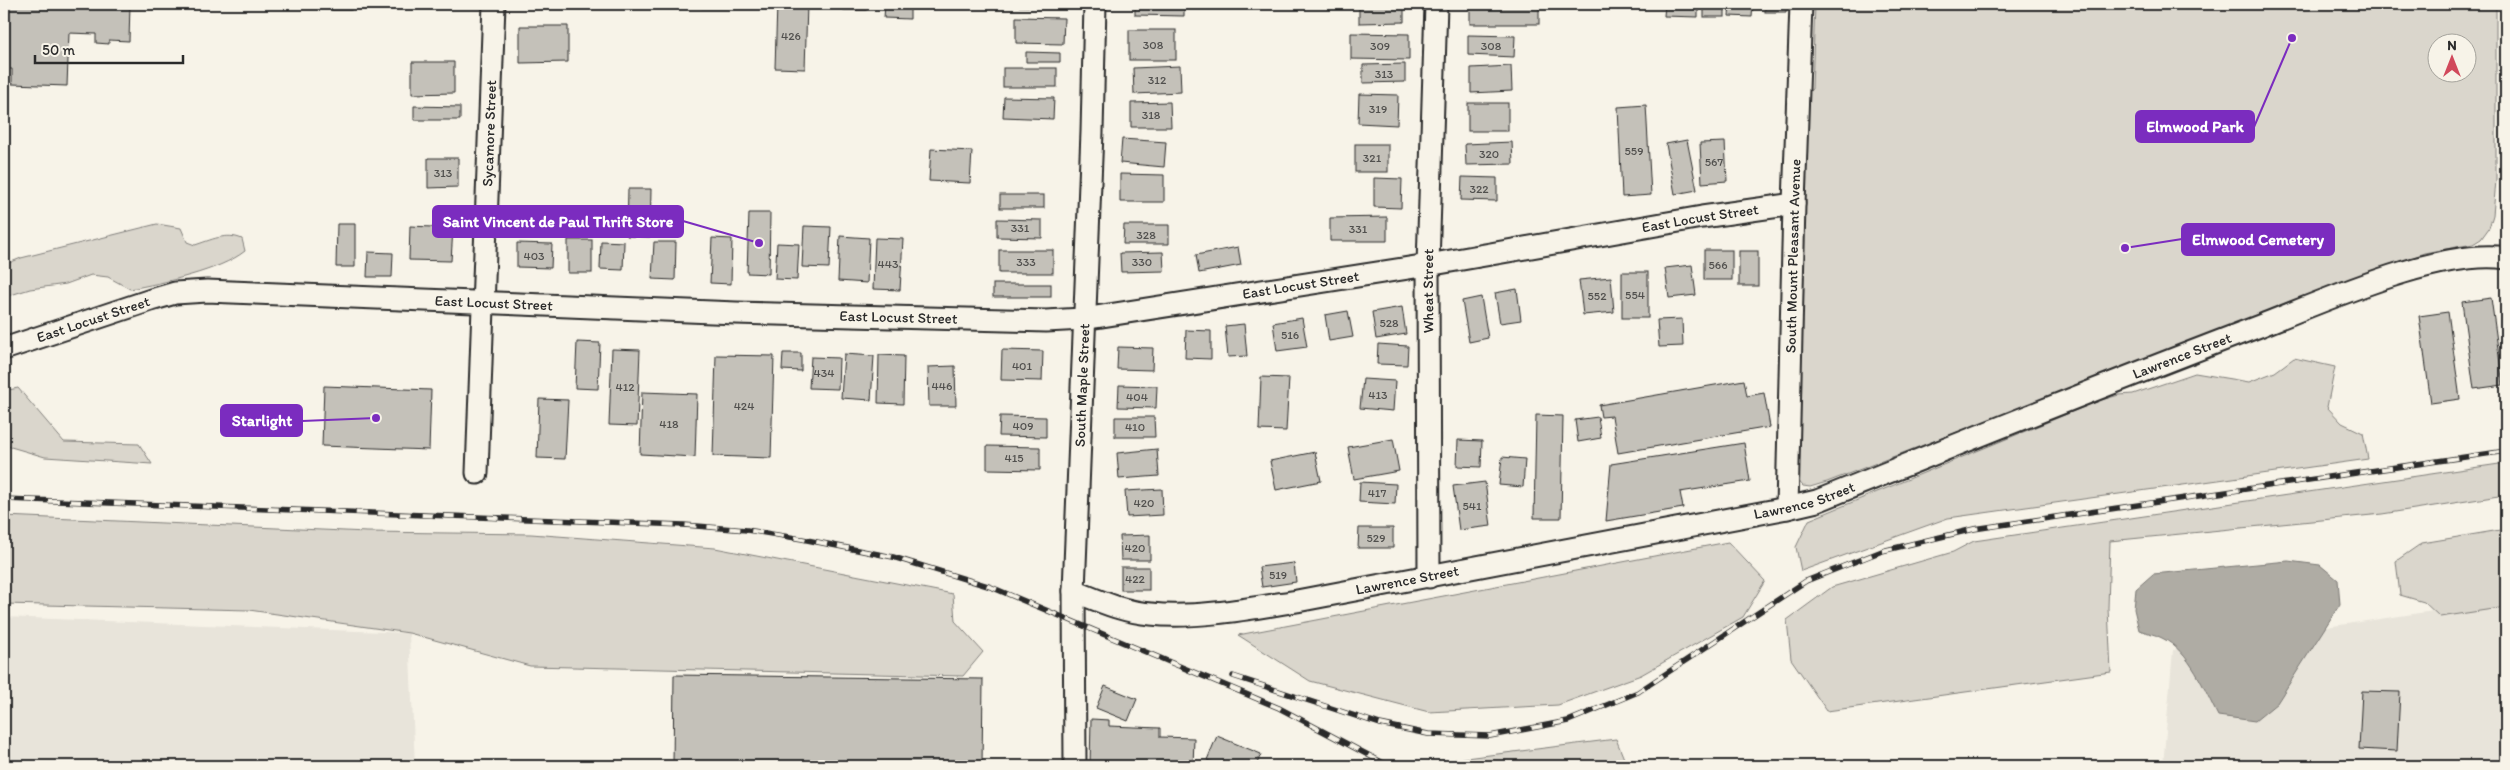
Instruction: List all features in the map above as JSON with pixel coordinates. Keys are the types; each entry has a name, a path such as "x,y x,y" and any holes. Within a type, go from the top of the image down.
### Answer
{"street":[{"name":"Sycamore Street","path":"477,473 494,4"},
{"name":"South Maple Street","path":"1075,766 1074,591 1083,319 1092,132 1095,4"},
{"name":"Wheat Street","path":"1429,577 1428,265 1436,4"},
{"name":"South Mount Pleasant Avenue","path":"1787,508 1801,4"},
{"name":"East Locust Street","path":"4,349 176,293 207,292 736,313 1046,321 1083,319 1428,265 1702,217 1794,204"},
{"name":"Lawrence Street","path":"1074,591 1110,606 1151,614 1209,613 1297,601 1787,508 1817,501 2138,372 2363,286 2448,261 2478,256 2506,258"}],"shaded area":[{"path":"1815,4 2496,4 2496,180 2493,215 2489,228 2481,239 2473,244 2424,253 1827,482 1810,487 1803,486 1795,477 1807,93 1812,89"},
{"path":"157,224 181,228 187,242 195,245 218,238 236,237 242,239 245,251 221,265 206,270 174,280 130,289 108,277 91,275 66,284 30,289 4,297 4,265 21,258"},
{"path":"2294,358 2335,367 2327,407 2342,423 2363,433 2368,459 1948,518 1801,571 1796,547 1809,520 2101,400 2119,395 2133,394 2195,373 2249,382 2275,372"},
{"path":"18,388 64,442 139,444 152,464 45,457 4,445 4,391"},
{"path":"2506,463 2506,495 2382,514 2110,541 2108,608 2111,672 1827,711 1791,659 1787,620 1832,587 1953,552 1974,541"},
{"path":"4,516 367,532 531,534 715,548 953,594 955,621 983,652 963,676 530,666 409,633 249,610 4,604"},
{"path":"2506,529 2506,607 2440,617 2424,602 2400,595 2396,561 2422,543"},
{"path":"1728,542 1765,581 1743,617 1641,675 1558,705 1429,712 1310,681 1238,635"},
{"path":"2288,561 2320,565 2338,580 2340,604 2277,703 2255,721 2218,716 2196,672 2181,652 2162,638 2139,630 2134,609 2136,589 2153,574"},
{"path":"2506,600 2506,766 2163,766 2173,650"},
{"path":"4,617 409,633 415,766 4,766"},
{"path":"1616,739 1627,766 1440,766 1434,762"}],"building":[{"path":"4,4 130,4 129,41 109,40 109,44 96,43 96,34 69,33 67,86 12,84 12,69 4,69"},
{"path":"332,4 351,4 351,10 332,10"},
{"path":"702,4 727,4 727,8 702,8"},
{"path":"777,4 807,4 805,69 775,68"},
{"path":"844,4 866,4 866,10 844,10"},
{"path":"885,4 910,4 910,19 884,18"},
{"path":"1019,4 1063,4 1063,7 1019,6"},
{"path":"1135,4 1184,4 1184,16 1135,15"},
{"path":"1359,4 1404,4 1404,22 1359,23"},
{"path":"1470,4 1539,4 1539,24 1470,24"},
{"path":"1618,4 1644,4 1644,6 1618,6"},
{"path":"1665,4 1698,4 1698,17 1664,16"},
{"path":"1704,4 1725,4 1725,17 1704,17"},
{"path":"1730,4 1753,4 1752,17 1729,16"},
{"path":"1765,4 1786,4 1786,12 1765,12"},
{"path":"1016,17 1064,18 1063,44 1016,43"},
{"path":"520,26 568,26 568,62 520,63"},
{"path":"1129,30 1176,30 1176,60 1129,60"},
{"path":"1351,33 1409,34 1409,60 1351,59"},
{"path":"1468,35 1515,36 1514,57 1468,55"},
{"path":"1026,52 1060,53 1060,62 1026,62"},
{"path":"412,62 454,62 454,93 412,94"},
{"path":"1405,64 1405,82 1363,83 1363,65"},
{"path":"1180,66 1181,92 1134,94 1133,68"},
{"path":"1511,66 1512,91 1471,93 1471,68"},
{"path":"1003,68 1057,68 1057,87 1003,87"},
{"path":"1359,94 1398,95 1397,125 1358,123"},
{"path":"1004,97 1054,98 1053,119 1003,117"},
{"path":"1170,102 1171,127 1131,127 1131,103"},
{"path":"1468,103 1508,103 1508,131 1468,131"},
{"path":"1646,105 1651,195 1622,197 1618,107"},
{"path":"414,106 460,107 460,120 414,120"},
{"path":"1122,139 1166,142 1164,167 1120,163"},
{"path":"1687,140 1697,190 1675,194 1666,144"},
{"path":"1512,142 1513,164 1466,165 1465,144"},
{"path":"1725,142 1727,181 1702,183 1700,143"},
{"path":"1355,144 1388,144 1388,172 1355,172"},
{"path":"931,149 972,151 970,183 929,181"},
{"path":"428,158 458,158 458,187 428,188"},
{"path":"1120,174 1164,175 1164,202 1120,202"},
{"path":"1462,177 1497,178 1497,201 1461,200"},
{"path":"1374,178 1402,179 1401,208 1374,207"},
{"path":"628,189 651,189 650,237 627,236"},
{"path":"1000,195 1044,195 1044,208 1000,208"},
{"path":"749,213 770,213 769,274 747,273"},
{"path":"1387,217 1387,241 1330,241 1330,218"},
{"path":"997,219 1042,220 1042,238 997,237"},
{"path":"337,224 355,224 355,267 336,267"},
{"path":"1124,225 1169,225 1169,244 1123,244"},
{"path":"410,226 453,228 451,261 409,260"},
{"path":"804,226 831,227 829,268 802,267"},
{"path":"840,236 869,238 867,283 838,281"},
{"path":"712,238 732,239 731,284 710,283"},
{"path":"875,238 903,239 900,290 873,289"},
{"path":"568,240 592,240 592,273 568,273"},
{"path":"601,241 624,242 623,270 600,269"},
{"path":"654,242 676,242 675,280 652,279"},
{"path":"517,243 552,244 551,268 517,267"},
{"path":"777,243 799,244 797,280 775,279"},
{"path":"1238,247 1241,265 1199,273 1196,255"},
{"path":"999,250 1053,250 1053,273 999,273"},
{"path":"1704,250 1732,250 1732,280 1704,280"},
{"path":"1739,251 1758,251 1758,286 1739,286"},
{"path":"368,252 393,253 392,277 367,277"},
{"path":"1163,252 1164,271 1121,272 1120,253"},
{"path":"1692,265 1696,295 1669,298 1665,268"},
{"path":"1622,272 1648,272 1648,318 1622,318"},
{"path":"1611,277 1614,312 1583,315 1579,280"},
{"path":"993,284 1051,284 1051,297 993,297"},
{"path":"1517,289 1521,320 1500,323 1495,293"},
{"path":"1481,297 1488,338 1469,342 1462,301"},
{"path":"2491,298 2503,385 2474,389 2462,302"},
{"path":"1402,307 1406,334 1376,339 1372,312"},
{"path":"1348,311 1353,337 1329,341 1325,315"},
{"path":"2448,312 2460,399 2431,403 2419,316"},
{"path":"1302,318 1307,347 1277,351 1273,323"},
{"path":"1682,319 1683,346 1659,347 1657,320"},
{"path":"1244,324 1247,356 1228,357 1225,326"},
{"path":"1186,330 1211,331 1211,359 1185,358"},
{"path":"577,342 600,343 598,389 575,388"},
{"path":"1378,344 1408,346 1407,365 1377,364"},
{"path":"1118,347 1153,348 1152,370 1117,369"},
{"path":"612,349 640,350 637,426 609,425"},
{"path":"1002,350 1043,351 1042,381 1001,380"},
{"path":"783,353 801,353 801,371 782,370"},
{"path":"844,354 874,356 871,400 841,398"},
{"path":"716,355 774,356 771,458 713,456"},
{"path":"879,355 904,356 903,404 878,403"},
{"path":"811,357 839,358 838,389 809,388"},
{"path":"955,366 956,406 929,406 928,367"},
{"path":"1261,377 1289,378 1286,431 1259,430"},
{"path":"1363,379 1395,381 1393,411 1360,408"},
{"path":"1744,380 1747,396 1764,393 1770,427 1618,453 1612,416 1601,417 1599,405"},
{"path":"1119,385 1157,386 1156,408 1118,407"},
{"path":"324,386 431,390 429,450 322,446"},
{"path":"642,392 697,394 695,457 640,454"},
{"path":"539,399 568,400 565,459 537,458"},
{"path":"1536,415 1563,416 1561,518 1534,518"},
{"path":"1000,416 1046,417 1046,437 999,436"},
{"path":"1115,417 1154,417 1155,437 1115,437"},
{"path":"1598,417 1601,438 1578,442 1575,420"},
{"path":"1393,439 1399,471 1354,479 1348,447"},
{"path":"1458,440 1482,441 1481,467 1457,466"},
{"path":"1744,443 1750,481 1680,492 1683,508 1606,521 1611,464"},
{"path":"987,446 1040,447 1040,470 987,469"},
{"path":"1157,449 1159,476 1119,479 1117,453"},
{"path":"1315,452 1321,481 1276,490 1270,461"},
{"path":"1502,457 1525,459 1523,487 1499,485"},
{"path":"1360,482 1396,484 1395,504 1359,502"},
{"path":"1485,482 1491,526 1459,530 1453,486"},
{"path":"1162,489 1163,515 1127,517 1125,491"},
{"path":"1359,528 1393,528 1393,548 1358,548"},
{"path":"1150,535 1150,560 1121,560 1120,536"},
{"path":"1294,563 1296,582 1262,587 1259,567"},
{"path":"1121,567 1149,567 1149,590 1121,590"},
{"path":"674,675 983,679 982,766 673,766"},
{"path":"1105,686 1137,699 1128,721 1096,708"},
{"path":"2362,691 2400,692 2397,751 2359,749"},
{"path":"1091,719 1109,720 1109,726 1160,728 1160,737 1194,738 1193,766 1090,766"},
{"path":"1217,736 1261,754 1256,766 1223,766 1207,760"},
{"path":"1279,762 1289,766 1277,766"}],"railway":[{"path":"1233,676 1380,724 1428,734 1490,736 1568,721 1638,692 1806,581 1882,551 1974,529 2506,451"},
{"path":"4,499 684,525 747,530 802,539 893,557 991,587 1279,708 1389,766"}],"place":[{"name":"Elmwood Park","path":"2292,38"},
{"name":"Saint Vincent de Paul Thrift Store","path":"759,243"},
{"name":"Elmwood Cemetery","path":"2125,248"},
{"name":"Starlight","path":"376,418"}]}
